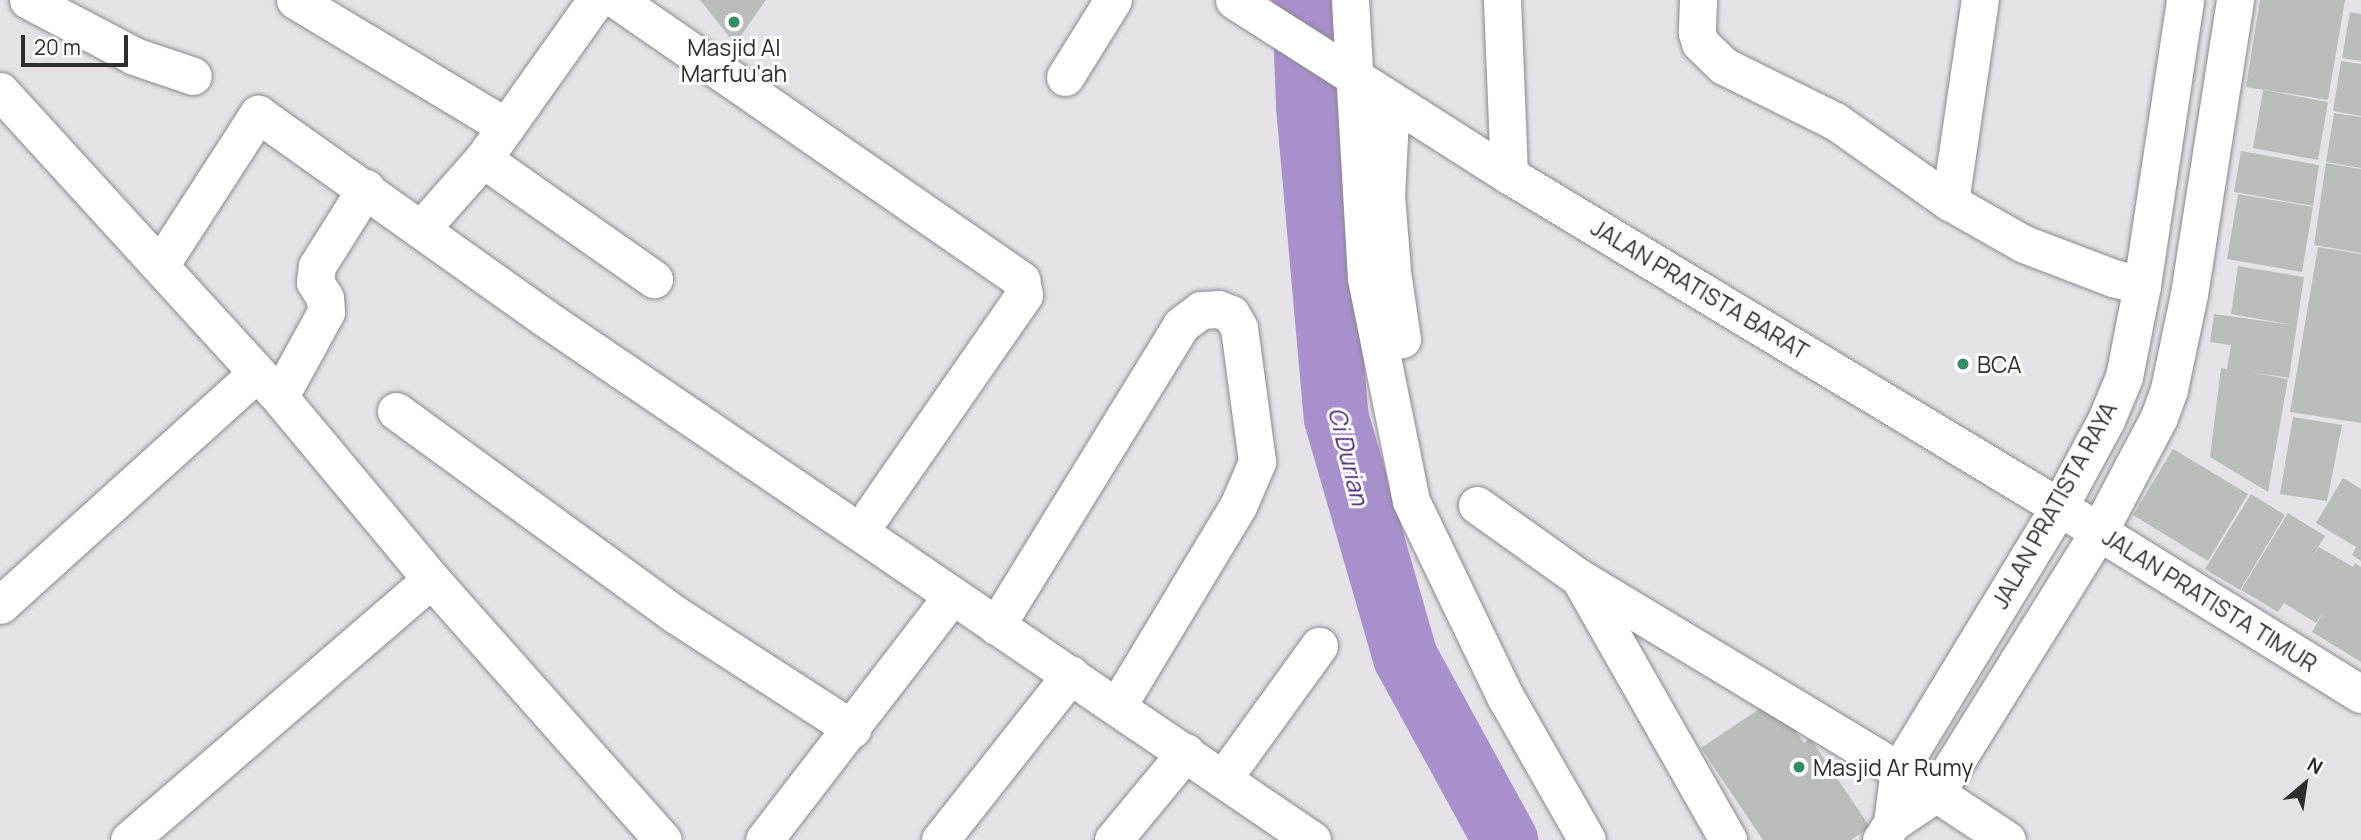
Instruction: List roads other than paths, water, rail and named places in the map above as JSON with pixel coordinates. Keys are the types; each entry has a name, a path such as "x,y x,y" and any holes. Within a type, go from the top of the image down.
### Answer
{"street":[{"path":"28,0 134,56 193,76"},
{"path":"295,0 506,127"},
{"path":"421,229 483,159 596,0"},
{"path":"617,0 1021,280 1024,295 872,514"},
{"path":"1065,77 1113,0"},
{"path":"1350,0 1348,70 1366,278 1411,501 1506,698 1587,840"},
{"path":"1502,0 1509,175"},
{"path":"1698,0 1697,33 1700,43 1724,66 1835,121 1950,202 2024,244 2113,278 2142,285"},
{"path":"1950,202 1979,0"},
{"name":"JALAN PRATISTA RAYA","path":"1887,831 1899,770 2059,506 2106,420 2124,377 2142,285 2185,0"},
{"path":"1887,831 1936,793 2099,531 2148,441 2169,389 2179,343 2235,0"},
{"name":"JALAN PRATISTA BARAT","path":"1244,7 1348,70 1509,175 2059,506"},
{"path":"1391,100 1386,195 1391,259 1415,407"},
{"path":"6,111 272,379 431,579 663,840"},
{"path":"169,253 258,114 952,596 1118,705 1312,840"},
{"path":"483,159 654,279"},
{"path":"0,605 272,379 326,312 325,298 315,282 317,266 366,188"},
{"path":"996,626 1181,325 1201,310 1218,309 1231,314 1239,328 1257,462 1238,506 1118,705"},
{"path":"396,411 676,615 852,729"},
{"path":"2106,420 2148,441"},
{"path":"1477,505 1578,577 1899,770 2007,840"},
{"name":"JALAN PRATISTA TIMUR","path":"2059,506 2361,694"},
{"path":"1578,577 1728,840"},
{"path":"130,840 431,579"},
{"path":"764,840 952,596"},
{"path":"1224,778 1319,646"},
{"path":"940,840 1071,674"},
{"path":"1113,840 1186,752"}],"waterway":[{"name":"Ci Durian","path":"1304,0 1308,106 1336,418 1405,657 1505,840"}],"place":[{"name":"Masjid Al Marfuu'ah","path":"734,22"},
{"name":"BCA","path":"1963,364"},
{"name":"Masjid Ar Rumy","path":"1799,767"}]}
